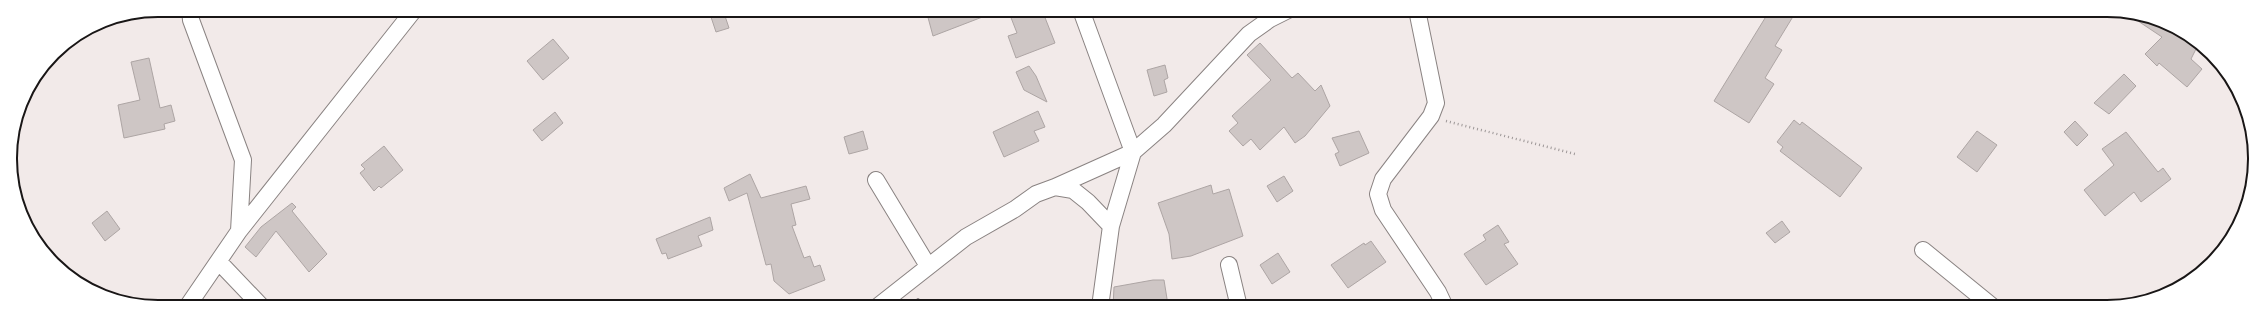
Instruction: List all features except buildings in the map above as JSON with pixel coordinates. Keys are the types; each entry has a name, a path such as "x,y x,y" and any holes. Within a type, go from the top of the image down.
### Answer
{"street":[{"path":"191,17 243,160 239,231"},
{"path":"193,300 220,263 239,231 408,17"},
{"path":"1084,17 1133,152 1110,226 1101,300"},
{"path":"886,300 966,237 1015,209 1036,194 1133,152 1164,125 1249,34 1274,17"},
{"path":"1419,17 1436,103 1430,116 1382,179 1378,194 1383,210 1438,292 1442,300"},
{"path":"876,180 928,266"},
{"path":"1055,187 1073,190 1088,202 1110,226"},
{"path":"1923,250 1984,300"},
{"path":"220,263 255,300"},
{"path":"1229,265 1237,300"}],"path":[{"path":"1430,116 1575,154"}]}
